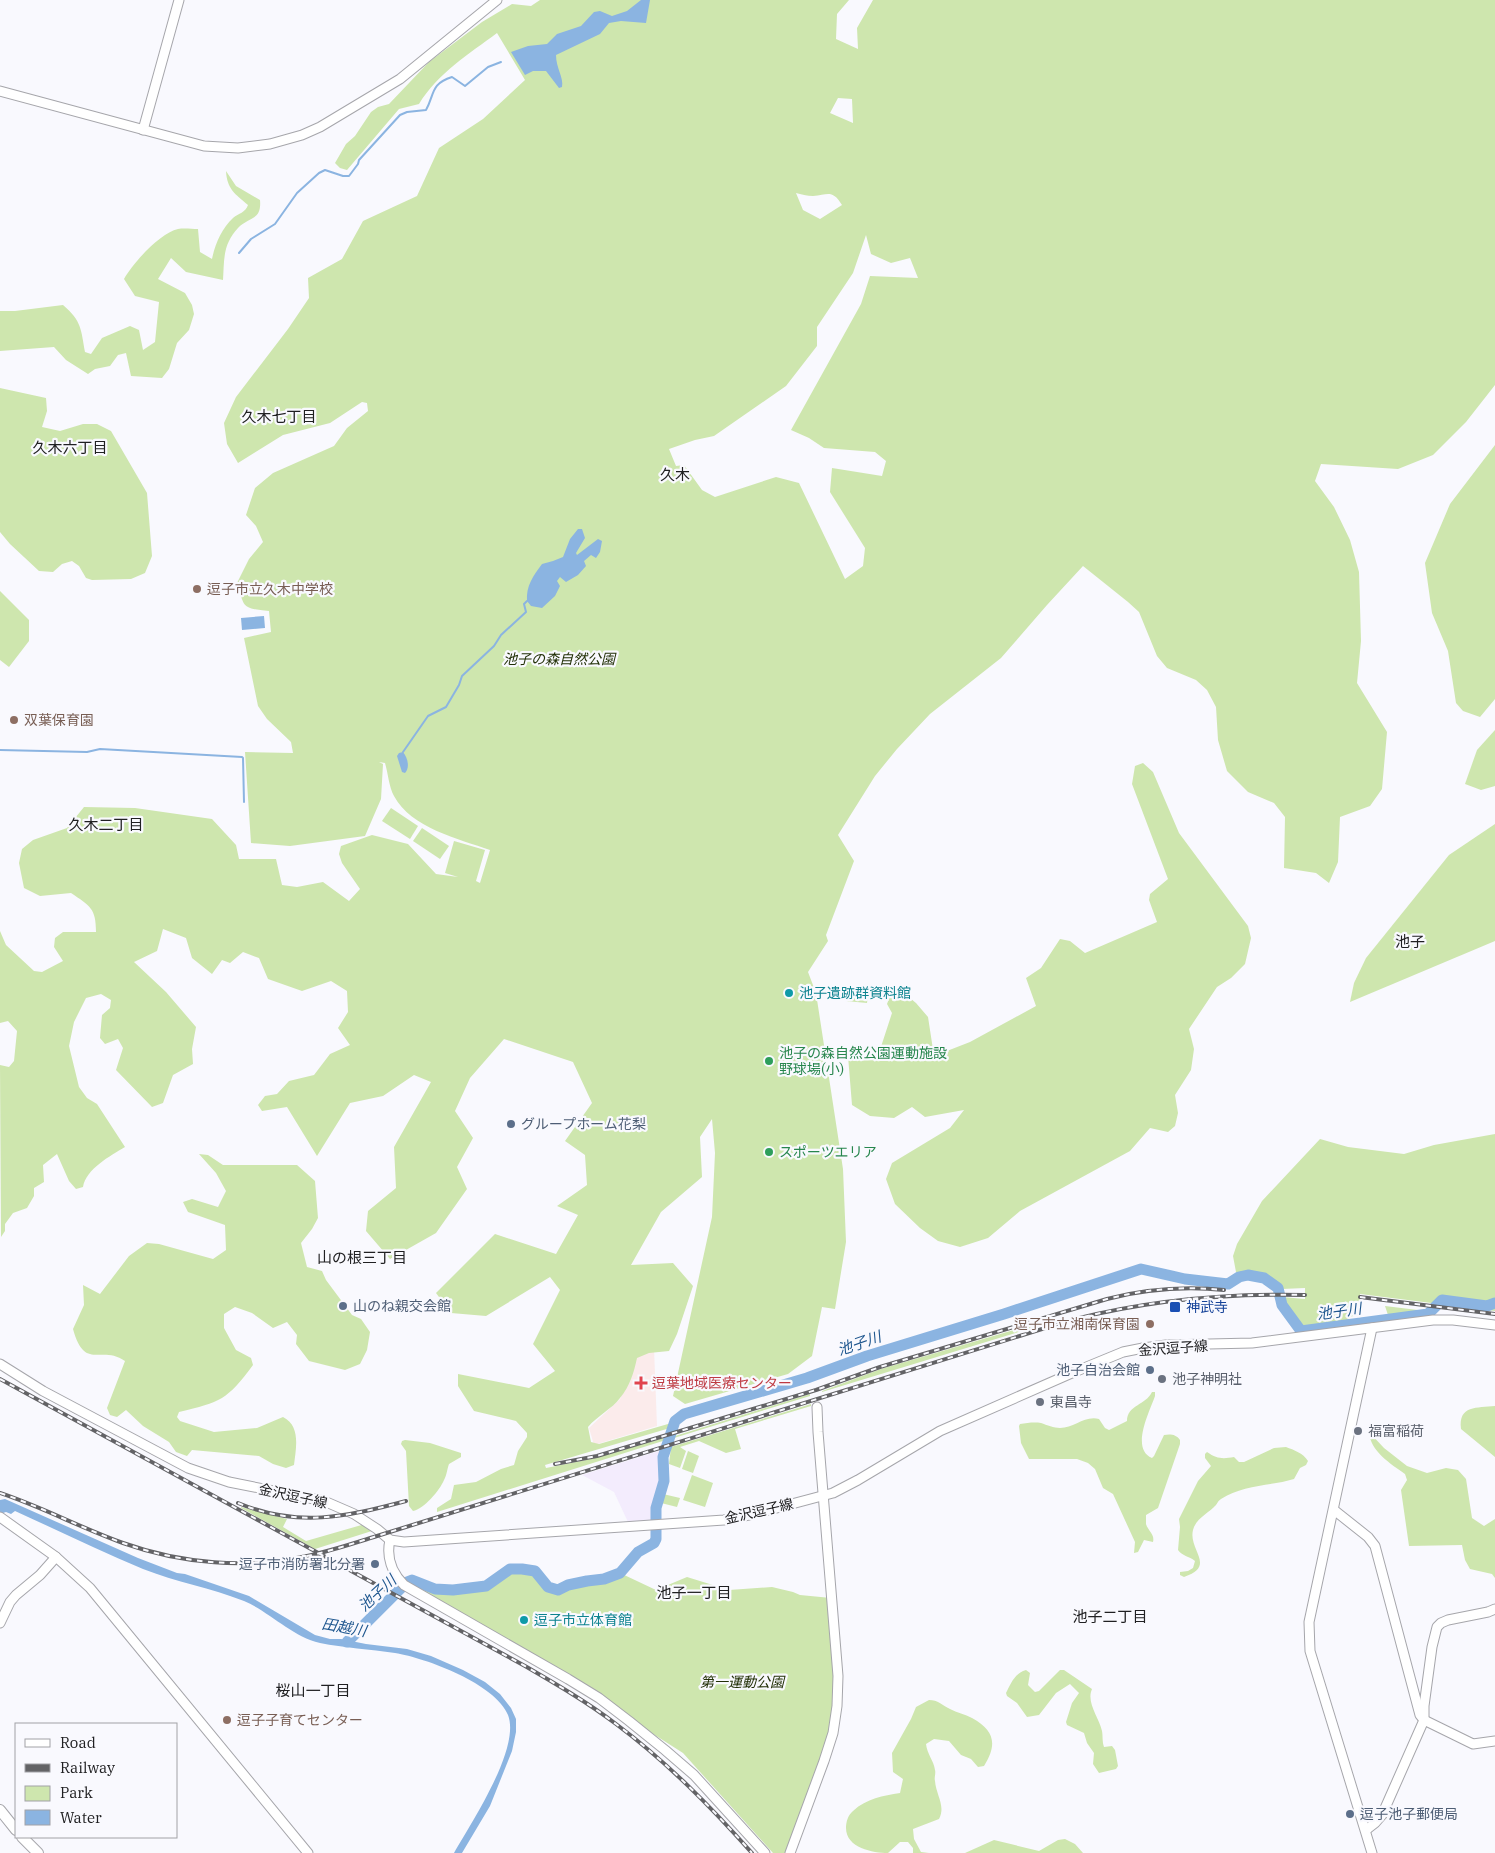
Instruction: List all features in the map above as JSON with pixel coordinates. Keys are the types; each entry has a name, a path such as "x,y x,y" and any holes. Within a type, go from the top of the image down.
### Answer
{"main road":[{"path":"0,1810 15,1829"},
{"path":"23,1838 38,1853"}],"street":[{"path":"143,130 179,0"},
{"path":"0,91 184,141 222,148 256,147 302,135 320,127 400,79 497,0"},
{"name":"金沢逗子線","path":"0,1364 43,1390 188,1468 229,1482 333,1504 366,1522 390,1540 404,1542 741,1517 824,1496 858,1480 940,1431 1123,1352 1142,1348 1166,1345 1245,1344 1442,1320 1495,1324"},
{"path":"1372,1328 1309,1622 1309,1647 1372,1853"},
{"path":"790,1853 827,1753 837,1706 838,1676 818,1440 817,1407"},
{"path":"1334,1510 1368,1537 1375,1546 1416,1707 1424,1720 1473,1744 1495,1741"},
{"path":"0,1517 56,1557 90,1588 308,1853"},
{"path":"390,1540 387,1552 389,1560 398,1579 411,1591 568,1679 598,1698 660,1745 694,1775 765,1853"},
{"path":"0,1623 10,1602 40,1575 56,1557"},
{"path":"1366,1830 1382,1815 1424,1720 1424,1706 1432,1647 1437,1627 1448,1620 1495,1609"}],"shaded area":[{"name":"逗葉地域医療センター","path":"654,1348 657,1426 594,1445 589,1428 620,1399 634,1366 633,1349"},
{"path":"662,1450 660,1455 661,1481 653,1505 652,1521 628,1522 614,1492 582,1475"}],"green space":[{"name":"池子の森自然公園","path":"540,0 849,0 837,14 836,39 858,49 857,28 873,0 1495,0 1495,385 1466,422 1433,455 1398,469 1321,464 1315,481 1334,507 1350,540 1359,572 1361,641 1357,683 1387,732 1382,789 1370,806 1340,817 1338,862 1329,883 1316,873 1284,868 1285,817 1274,803 1248,792 1227,771 1218,740 1216,707 1207,690 1196,680 1167,668 1157,656 1139,612 1083,566 1001,658 930,714 897,749 875,776 838,835 854,861 826,935 828,941 808,972 816,993 843,1169 846,1242 835,1309 822,1307 812,1356 788,1374 685,1404 673,1396 712,1217 715,1153 712,1119 700,1137 702,1177 661,1212 631,1265 673,1263 693,1286 677,1334 669,1351 649,1353 637,1358 631,1379 617,1402 588,1427 591,1442 599,1444 668,1424 671,1424 670,1428 545,1465 546,1468 591,1459 667,1437 666,1440 437,1512 437,1508 451,1499 454,1485 476,1482 501,1469 514,1465 518,1451 527,1437 527,1433 516,1421 474,1411 458,1386 458,1374 529,1388 555,1371 533,1344 560,1290 550,1277 486,1316 451,1313 436,1293 495,1234 556,1254 578,1215 557,1206 587,1185 585,1155 565,1141 592,1103 573,1062 504,1039 470,1078 455,1111 473,1138 457,1167 467,1189 436,1233 390,1259 366,1231 368,1211 396,1188 394,1147 431,1082 414,1075 383,1096 350,1103 317,1156 287,1107 262,1111 258,1105 265,1096 277,1094 289,1081 314,1075 330,1054 350,1045 338,1028 348,1012 347,991 331,981 302,991 268,979 259,958 243,952 230,963 222,960 212,974 192,958 186,938 163,929 157,951 134,962 166,992 196,1027 192,1049 193,1064 173,1075 163,1103 152,1107 116,1070 123,1048 118,1039 105,1044 100,1038 102,1015 110,1008 111,1000 101,994 86,998 74,1022 69,1046 79,1087 87,1098 97,1104 125,1147 94,1169 85,1180 83,1187 76,1189 69,1181 57,1154 43,1165 44,1182 34,1188 34,1196 27,1208 13,1213 5,1224 5,1231 1,1237 0,1065 9,1067 14,1061 17,1031 8,1021 0,1023 0,931 6,945 34,971 42,972 63,961 54,947 55,938 63,932 96,932 95,918 91,908 71,893 40,896 24,888 19,863 22,849 33,840 67,828 84,807 135,808 212,819 236,845 239,859 276,859 282,885 297,887 323,882 349,901 360,889 342,863 339,854 341,846 372,835 408,844 436,874 458,877 445,873 454,841 485,850 476,881 480,883 490,850 450,837 412,816 394,796 385,763 379,762 383,764 381,799 365,836 290,846 251,843 245,752 293,753 291,742 267,719 258,706 244,638 271,632 269,611 253,609 246,605 243,602 237,583 249,559 263,542 256,526 246,515 255,488 273,473 334,446 347,428 368,411 367,403 362,402 330,423 283,435 238,463 227,444 224,423 236,397 309,298 308,278 342,259 363,221 417,196 439,148 483,119 525,80 497,33 445,73 419,104 399,109 347,170 340,168 335,163 346,144 355,136 371,112 378,107 389,104 429,62 482,22 512,4 531,6","holes":["838,98 852,99 853,123 830,113","796,193 811,196 829,194 835,197 842,205 820,219 803,210","866,235 871,254 891,263 910,258 918,278 870,276 861,304 791,430 809,438 824,448 875,452 886,461 882,476 832,468 830,492 865,548 863,566 845,579 799,483 776,477 715,497 702,490 684,465 676,466 669,449 714,436 786,386 817,346 817,327 853,273"]},
{"path":"226,171 236,186 260,200 259,212 254,218 238,228 230,239 225,255 223,280 186,272 171,258 158,279 185,293 192,305 194,314 189,330 177,343 169,369 162,378 131,376 126,353 118,355 110,366 95,369 88,374 66,360 54,347 0,351 0,311 63,305 74,316 80,326 85,352 91,354 102,338 130,326 139,330 143,350 155,342 159,302 135,296 124,279 155,242 178,229 198,229 200,252 212,259 222,231 248,205 230,187"},
{"path":"0,388 46,398 47,411 42,427 60,431 83,424 97,424 111,431 147,493 152,556 145,573 131,579 92,580 86,578 79,566 72,561 62,564 53,572 39,571 0,532"},
{"path":"1495,445 1495,699 1480,717 1463,711 1456,703 1448,651 1432,613 1425,563 1450,504"},
{"path":"0,591 29,620 29,641 9,667 0,660"},
{"path":"1495,730 1495,786 1481,790 1465,784 1477,750"},
{"path":"1143,763 1153,772 1179,833 1248,926 1251,938 1245,964 1231,978 1217,987 1189,1029 1194,1049 1191,1070 1175,1095 1178,1113 1175,1126 1168,1132 1150,1128 1130,1151 1020,1211 988,1238 960,1247 938,1241 920,1228 895,1204 886,1179 892,1163 950,1128 964,1110 925,1117 912,1107 894,1118 870,1116 852,1105 848,1056 853,1051 878,1056 892,1013 887,1004 891,993 905,994 928,1017 934,1056 970,1042 1036,1006 1026,978 1041,968 1060,939 1070,941 1085,953 1157,922 1149,900 1150,894 1168,879 1132,784 1135,766"},
{"path":"391,808 418,826 410,839 382,821"},
{"path":"1495,824 1495,941 1350,1002 1354,983 1366,958 1449,855"},
{"path":"422,828 449,846 440,859 413,841"},
{"path":"847,992 868,994 867,1003 846,1001"},
{"path":"1495,1134 1495,1311 1360,1294 1359,1315 1349,1317 1350,1322 1301,1328 1282,1297 1305,1299 1305,1288 1282,1289 1263,1275 1245,1281 1236,1272 1233,1256 1237,1244 1262,1201 1320,1139 1348,1147 1404,1154 1434,1145"},
{"path":"199,1154 208,1155 223,1165 297,1165 315,1181 318,1218 301,1243 307,1267 322,1271 326,1280 352,1315 361,1319 370,1332 367,1350 360,1364 345,1370 309,1361 296,1344 297,1335 287,1322 273,1328 252,1313 235,1307 224,1314 224,1328 236,1350 251,1358 253,1365 236,1386 222,1398 179,1412 177,1417 180,1421 214,1432 257,1428 283,1417 293,1426 296,1438 294,1465 286,1468 273,1464 259,1456 192,1450 187,1456 176,1452 169,1442 143,1426 126,1410 117,1417 110,1415 107,1408 125,1361 108,1355 88,1354 78,1342 73,1329 84,1305 83,1285 100,1294 129,1256 147,1243 159,1244 213,1259 226,1250 225,1225 188,1212 183,1202 192,1199 218,1207 226,1191 216,1173"},
{"path":"1385,1306 1426,1311 1389,1318"},
{"path":"1034,1324 1035,1327 822,1392 881,1369"},
{"path":"1152,1392 1155,1392 1155,1396 1143,1429 1142,1447 1152,1458 1164,1435 1177,1437 1180,1440 1180,1444 1158,1508 1146,1515 1146,1524 1152,1535 1153,1542 1144,1540 1138,1552 1134,1553 1135,1542 1113,1494 1103,1488 1095,1469 1088,1463 1077,1459 1029,1459 1021,1443 1019,1426 1020,1424 1041,1423 1060,1428 1094,1418 1099,1419 1105,1428 1109,1430 1127,1421 1133,1408 1146,1400"},
{"path":"810,1394 810,1396 674,1438 675,1436"},
{"path":"811,1404 811,1406 735,1429 741,1449 726,1453 699,1441 680,1447 686,1451 680,1468 669,1464 671,1447"},
{"path":"1495,1406 1495,1457 1461,1429 1461,1421 1470,1409"},
{"path":"1369,1432 1384,1448 1407,1466 1427,1473 1446,1468 1458,1470 1466,1479 1472,1518 1484,1526 1495,1519 1495,1578 1492,1574 1470,1569 1465,1560 1462,1545 1409,1546 1401,1490 1407,1480 1405,1474 1377,1451 1370,1439"},
{"path":"405,1440 430,1443 461,1453 461,1457 449,1464 445,1478 435,1494 422,1507 413,1511 409,1506 406,1451 401,1444"},
{"path":"1286,1447 1304,1456 1308,1461 1306,1465 1300,1468 1294,1479 1247,1488 1229,1494 1219,1501 1197,1522 1193,1530 1194,1544 1200,1563 1199,1568 1194,1573 1184,1577 1180,1575 1180,1572 1193,1568 1195,1561 1178,1550 1179,1519 1198,1481 1211,1466 1205,1458 1205,1454 1207,1452 1220,1458 1234,1457 1239,1462 1244,1462 1274,1448"},
{"path":"688,1451 699,1456 693,1473 682,1469"},
{"path":"692,1475 713,1483 705,1507 683,1500"},
{"path":"663,1494 680,1498 677,1507 661,1503"},
{"path":"241,1507 287,1519 283,1527 306,1541 365,1524 375,1530 315,1549"},
{"name":"第一運動公園","path":"510,1569 535,1571 548,1587 558,1590 620,1573 656,1590 687,1577 729,1590 772,1587 800,1595 831,1598 838,1676 824,1761 790,1853 773,1853 683,1753 589,1693 411,1591 486,1586"},
{"path":"1026,1670 1030,1673 1028,1685 1035,1692 1039,1691 1060,1670 1064,1670 1092,1689 1091,1700 1102,1731 1104,1747 1112,1746 1115,1750 1118,1766 1116,1769 1099,1773 1093,1764 1094,1753 1087,1743 1084,1733 1067,1725 1066,1722 1072,1703 1079,1693 1070,1684 1056,1693 1039,1715 1027,1717 1017,1703 1007,1696 1006,1693 1014,1679 1019,1673"},
{"path":"929,1700 969,1717 985,1727 992,1744 988,1758 984,1766 978,1767 971,1759 961,1755 949,1741 934,1739 926,1744 935,1771 941,1814 939,1819 913,1829 914,1839 921,1852 929,1853 913,1853 913,1848 908,1842 900,1842 888,1853 861,1848 855,1845 847,1835 847,1821 851,1813 870,1800 900,1793 903,1779 893,1772 892,1753 916,1707"},
{"path":"1065,1839 1075,1844 1083,1853 965,1853 994,1840 1039,1851 1058,1840"}],"water":[{"path":"641,0 650,0 646,23 621,21 609,23 600,34 556,55 562,87 559,88 546,71 533,71 525,75 511,52 528,46 547,44 557,34 581,26 594,12 600,11 612,16 627,11"},
{"path":"578,529 582,529 585,538 576,553 577,555 598,539 602,541 600,552 596,558 591,555 584,561 586,566 578,575 566,582 560,577 557,581 560,586 555,596 542,608 531,606 527,601 527,596 533,577 542,564 563,557 570,539"},
{"path":"264,616 265,628 242,630 241,618"},
{"path":"403,752 408,763 405,773 402,772 397,756"},
{"path":"5,1499 138,1558 177,1573 249,1596 315,1635 330,1639 407,1649 431,1656 485,1682 500,1694 511,1708 516,1719 516,1732 512,1751 490,1806 462,1853 454,1853 492,1785 501,1765 510,1729 508,1715 501,1704 490,1693 459,1674 424,1660 395,1653 329,1645 309,1640 244,1601 143,1569 15,1511 11,1514 6,1512 0,1514 0,1500"}],"waterway":[{"path":"239,253 251,239 275,224 297,193 319,173 325,170 349,176 359,160 400,115 407,112 426,110 436,86 440,83 452,77 465,86 488,67 501,62"},
{"path":"403,752 428,716 446,707 462,676 526,612 524,604 527,601"},
{"path":"0,750 87,752 100,749 242,757 244,802"},
{"name":"池子川","path":"347,1642 407,1582 412,1580 435,1589 453,1590 486,1586 510,1569 522,1569 535,1571 548,1587 558,1590 568,1585 604,1579 620,1573 638,1552 654,1543 656,1539 656,1508 664,1481 663,1457 675,1421 684,1414 807,1378 867,1356 1141,1269 1185,1279 1228,1284 1239,1277 1248,1275 1264,1278 1278,1288 1282,1305 1301,1331 1428,1314 1442,1300 1487,1306 1495,1303"}],"railway":[{"path":"555,1464 597,1456 816,1390 880,1367 1107,1299 1165,1289 1224,1290"},
{"path":"0,1493 123,1543 168,1556 191,1560 238,1563 284,1560 342,1547 1071,1320 1129,1307 1187,1299 1245,1295 1305,1295"},
{"path":"1360,1297 1495,1314"},
{"path":"0,1379 525,1666 594,1708 670,1769 720,1818 752,1853"},
{"path":"238,1503 260,1511 302,1518 363,1512 406,1501"}],"place":[{"name":"逗子市立久木中学校","path":"197,589"},
{"name":"双葉保育園","path":"14,720"},
{"name":"池子遺跡群資料館","path":"789,993"},
{"name":"池子の森自然公園運動施設 野球場(小)","path":"769,1061"},
{"name":"グループホーム花梨","path":"511,1124"},
{"name":"スポーツエリア","path":"769,1152"},
{"name":"山のね親交会館","path":"343,1306"},
{"name":"神武寺","path":"1175,1307"},
{"name":"逗子市立湘南保育園","path":"1150,1324"},
{"name":"池子自治会館","path":"1150,1370"},
{"name":"池子神明社","path":"1162,1379"},
{"name":"逗葉地域医療センター","path":"641,1383"},
{"name":"東昌寺","path":"1040,1402"},
{"name":"福富稲荷","path":"1358,1431"},
{"name":"逗子市消防署北分署","path":"375,1564"},
{"name":"逗子市立体育館","path":"524,1620"},
{"name":"逗子子育てセンター","path":"227,1720"},
{"name":"逗子池子郵便局","path":"1350,1814"}],"district":[{"name":"久木七丁目","path":"279,416"},
{"name":"久木六丁目","path":"70,447"},
{"name":"久木","path":"675,474"},
{"name":"久木二丁目","path":"106,824"},
{"name":"池子","path":"1410,941"},
{"name":"山の根三丁目","path":"362,1257"},
{"name":"池子一丁目","path":"694,1592"},
{"name":"池子二丁目","path":"1110,1616"},
{"name":"桜山一丁目","path":"313,1690"}],"water label":[{"name":"田越川","path":"344,1627"}]}
